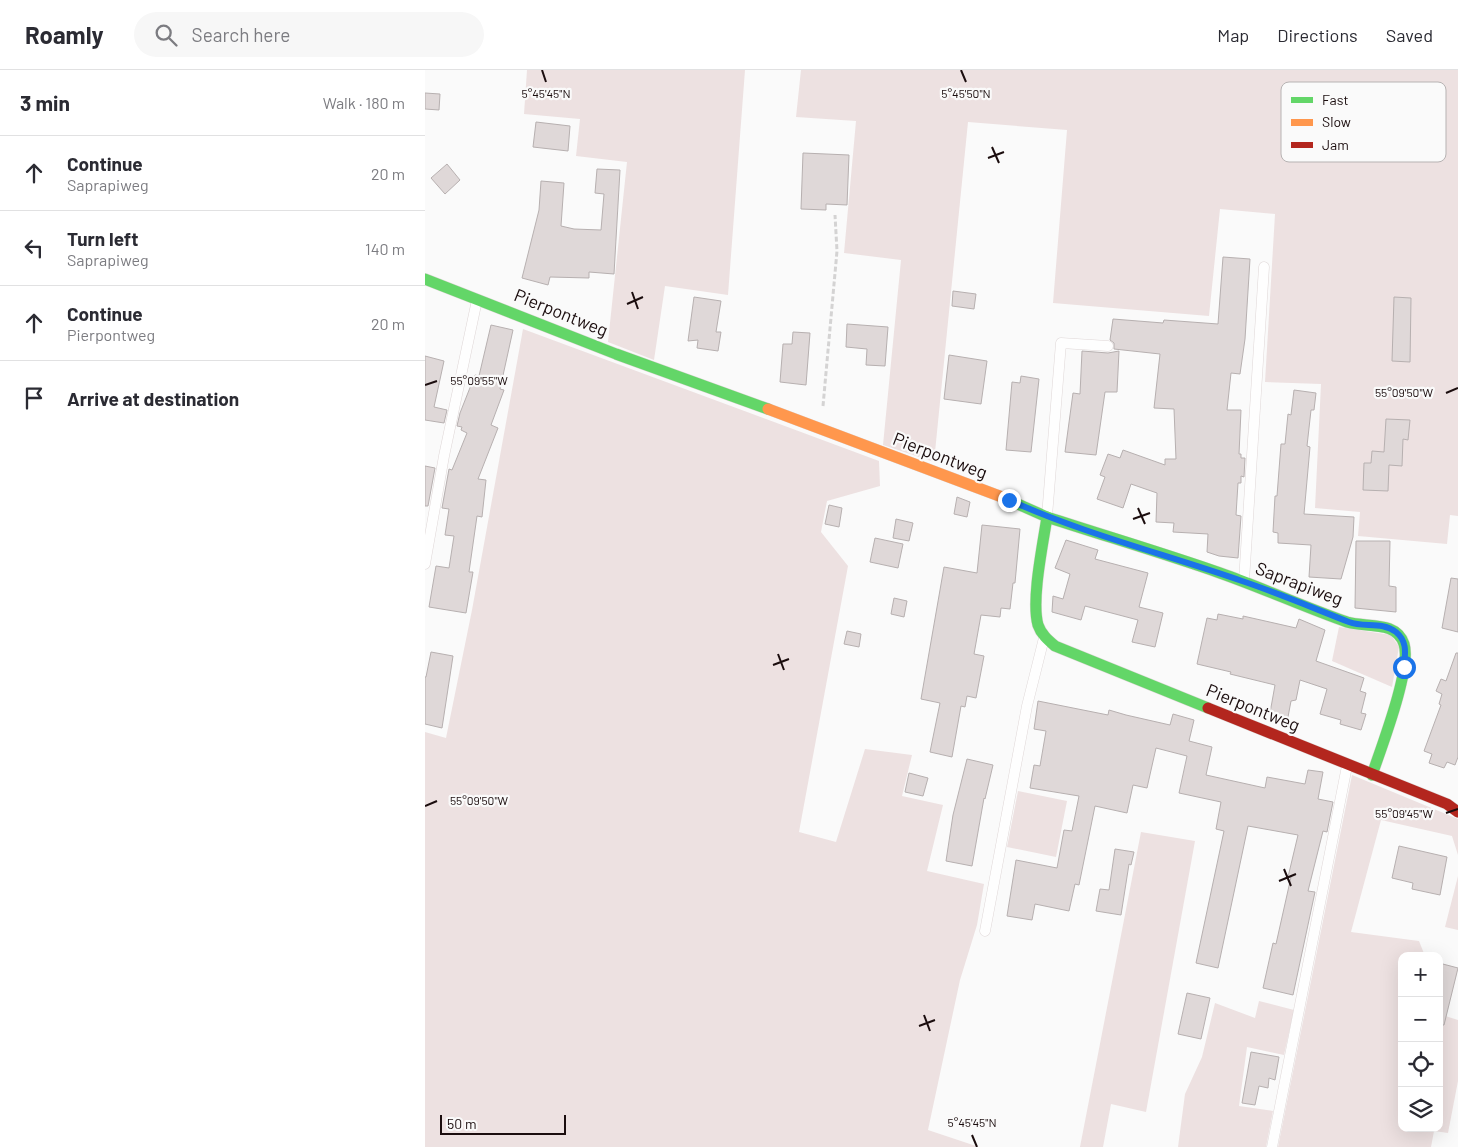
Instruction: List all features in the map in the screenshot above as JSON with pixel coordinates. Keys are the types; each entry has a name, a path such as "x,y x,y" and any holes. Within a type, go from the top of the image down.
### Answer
{"street":[{"name":"Pierpontweg","path":"425,279 616,354 815,426 1009,500 1047,517"},
{"name":"Saprapiweg","path":"1047,517 1244,582 1352,623 1383,626 1395,631 1405,646 1404,667 1372,775"},
{"path":"1044,636 1038,625 1036,608 1047,517"},
{"name":"Pierpontweg","path":"1044,636 1055,646 1447,804 1458,812"}],"lane":[{"path":"1244,582 1264,267"},
{"path":"425,564 443,456 478,299"},
{"path":"1047,517 1061,343 1108,346"},
{"path":"985,931 1027,706 1044,636"},
{"path":"1272,1147 1347,765"}],"path":[{"path":"815,426 823,406 833,304 837,251 835,215"}],"shaded area":[{"path":"527,70 745,70 728,295 665,286 654,360 608,342 627,162 576,156 580,119 524,114"},
{"path":"801,70 1458,70 1458,516 1450,515 1447,544 1358,536 1360,512 1315,508 1321,384 1265,382 1275,214 1220,209 1209,316 1053,303 1067,130 968,122 934,462 883,445 901,260 844,253 856,121 796,117"},
{"path":"523,329 879,461 880,486 827,501 821,532 848,566 799,832 836,842 865,749 912,755 902,796 943,805 927,871 984,884 977,925 960,980 928,1130 979,1147 425,1147 425,732 446,738 472,610"},
{"path":"1339,627 1391,635 1399,647 1392,687 1332,661"},
{"path":"1352,775 1458,819 1458,855 1452,836 1381,820 1351,932 1419,941 1423,952 1398,952 1398,1132 1434,1132 1431,1147 1278,1147"},
{"path":"1018,791 1067,801 1056,857 1007,847"},
{"path":"1141,832 1195,841 1146,1112 1111,1104 1103,1147 1080,1147"},
{"path":"1458,876 1458,930 1445,927"},
{"path":"1259,1001 1294,1010 1284,1055 1247,1047 1239,1106 1273,1111 1266,1147 1178,1147 1185,1094 1202,1057 1215,1003 1255,1018"},
{"path":"1443,1015 1458,1020 1458,1081 1448,1133 1441,1132 1443,1132"}],"building":[{"path":"425,93 440,94 439,110 425,109"},
{"path":"536,122 570,126 568,151 533,147"},
{"path":"803,153 849,155 847,205 826,204 826,210 801,209"},
{"path":"447,164 460,180 445,194 431,178"},
{"path":"597,169 620,170 614,274 589,272 589,278 550,277 548,285 522,278 539,210 541,181 564,183 561,226 574,229 601,230 604,194 595,193"},
{"path":"1223,257 1250,259 1245,339 1240,374 1231,373 1227,410 1241,410 1239,454 1241,454 1241,458 1245,458 1244,477 1241,476 1241,483 1238,483 1236,515 1241,516 1238,558 1219,556 1207,552 1208,534 1173,532 1174,523 1156,522 1157,493 1131,484 1123,508 1097,499 1105,477 1100,475 1108,454 1120,458 1123,450 1165,465 1165,459 1176,459 1174,409 1154,408 1160,354 1114,349 1114,343 1110,340 1113,319 1163,323 1164,320 1218,324"},
{"path":"953,291 976,294 974,309 952,306"},
{"path":"694,297 721,301 716,332 721,332 718,351 697,348 698,340 688,341"},
{"path":"1394,297 1411,298 1410,362 1392,361"},
{"path":"847,324 888,327 885,366 866,365 867,349 846,347"},
{"path":"491,325 513,330 500,389 504,390 491,425 498,428 478,479 486,480 482,517 477,516 469,572 473,572 466,613 429,607 436,566 449,568 454,536 445,535 449,509 442,508 449,469 452,470 467,433 461,430 462,427 457,426 475,375 479,376"},
{"path":"793,332 810,333 806,385 780,382 783,344 792,344"},
{"path":"1082,351 1108,353 1119,351 1117,392 1105,392 1096,455 1065,452 1073,393 1080,394"},
{"path":"949,355 987,361 981,404 944,399"},
{"path":"425,356 444,361 434,407 447,410 444,423 425,420"},
{"path":"1021,376 1039,379 1031,452 1006,450 1012,382 1020,383"},
{"path":"1294,390 1316,393 1314,410 1311,410 1307,446 1310,447 1304,514 1354,517 1353,537 1341,579 1309,577 1311,545 1278,543 1278,533 1273,532 1281,444 1285,444 1288,414 1291,415"},
{"path":"1386,419 1410,420 1408,440 1403,439 1402,466 1389,465 1388,491 1363,490 1364,463 1371,463 1372,451 1384,452"},
{"path":"425,466 435,468 428,506 425,506"},
{"path":"957,497 970,502 967,517 954,514"},
{"path":"829,505 842,508 839,527 825,524"},
{"path":"896,519 913,523 909,541 893,538"},
{"path":"982,525 1020,529 1015,583 1013,583 1010,609 1001,608 1000,617 981,615 974,654 984,656 976,698 967,696 965,707 961,706 952,757 930,752 940,703 921,699 944,567 977,573"},
{"path":"875,538 903,544 898,568 870,562"},
{"path":"1066,540 1098,550 1095,559 1148,573 1139,607 1163,613 1155,647 1132,642 1138,620 1085,606 1081,620 1052,612 1053,596 1063,599 1070,574 1055,568"},
{"path":"1356,541 1390,541 1389,586 1396,587 1396,612 1355,608"},
{"path":"1451,578 1458,579 1458,632 1442,628"},
{"path":"894,598 907,601 904,617 891,614"},
{"path":"1218,614 1243,619 1243,616 1296,628 1299,619 1325,630 1316,661 1364,678 1360,691 1366,693 1361,713 1366,714 1361,730 1340,724 1341,720 1320,714 1327,689 1300,680 1296,700 1291,701 1288,717 1270,713 1275,685 1197,664 1207,618 1217,620"},
{"path":"847,631 861,634 859,647 844,644"},
{"path":"431,652 453,656 442,728 425,724 425,677"},
{"path":"1456,653 1458,653 1458,757 1455,765 1447,762 1444,768 1429,763 1432,754 1424,751 1441,705 1439,704 1442,694 1436,691 1441,679 1446,681"},
{"path":"1038,701 1108,715 1109,710 1170,725 1173,714 1194,720 1189,741 1212,747 1206,775 1265,788 1267,777 1305,784 1308,770 1323,772 1318,799 1333,802 1327,832 1323,831 1308,891 1315,892 1293,995 1263,988 1273,943 1276,944 1298,835 1248,826 1218,968 1196,963 1224,831 1216,829 1221,802 1179,793 1187,756 1156,748 1147,788 1133,785 1127,813 1095,806 1079,885 1075,884 1069,911 1035,904 1032,920 1007,916 1016,860 1057,868 1064,830 1072,831 1079,796 1030,788 1034,765 1040,766 1046,731 1034,729"},
{"path":"967,759 993,765 984,798 972,866 946,861 953,815"},
{"path":"909,773 928,778 923,796 905,792"},
{"path":"1399,846 1447,857 1440,895 1412,889 1413,883 1392,878"},
{"path":"1115,849 1134,852 1131,865 1129,864 1121,915 1096,911 1100,889 1109,890"},
{"path":"1443,964 1458,968 1443,1025"},
{"path":"1187,993 1210,998 1201,1039 1178,1034"},
{"path":"1251,1052 1279,1057 1275,1080 1269,1078 1268,1088 1259,1086 1255,1105 1242,1103"}],"traffic: fast":[{"path":"425,279 616,354 768,409"},
{"path":"1002,497 1047,517 1038,572 1036,601 1038,625 1047,639 1055,646 1208,708"},
{"path":"1047,517 1220,573 1347,622 1380,626 1394,631 1400,636 1404,644 1404,671 1372,775"}],"traffic: slow":[{"path":"768,409 1002,497"}],"traffic: jam":[{"path":"1208,708 1447,804 1458,812"}],"route":[{"path":"1009,500 1047,517 1244,582 1352,623 1375,624 1389,628 1400,636 1405,646 1404,667"}]}
